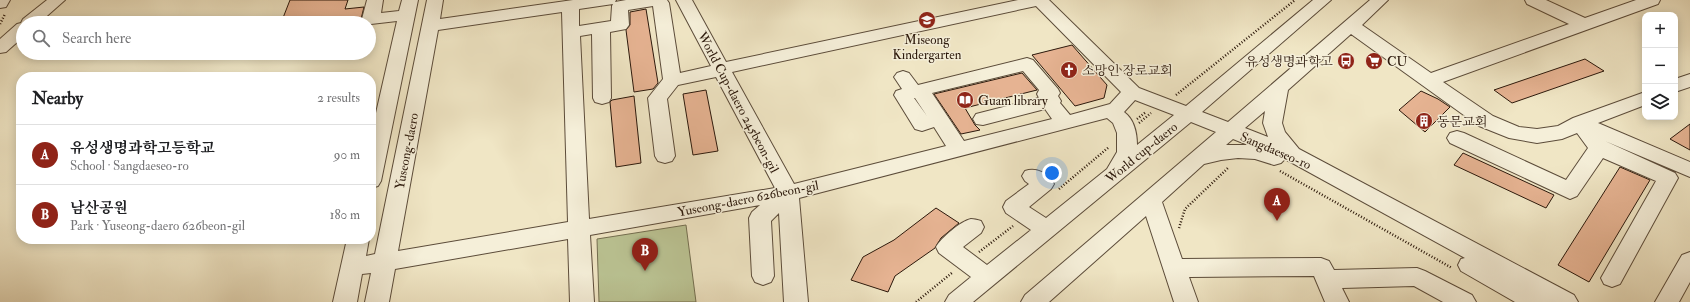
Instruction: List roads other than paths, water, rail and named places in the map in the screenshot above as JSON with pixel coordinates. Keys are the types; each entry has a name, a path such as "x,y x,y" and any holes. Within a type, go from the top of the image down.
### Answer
{"street":[{"path":"38,16 57,0"},
{"path":"372,16 375,0"},
{"name":"Yuseong-daero","path":"377,302 435,0"},
{"path":"429,26 608,0"},
{"name":"World Cup-daero 245beon-gil","path":"684,0 788,193 796,302"},
{"path":"665,156 657,98 672,80 708,74 720,69 1039,0 1132,92"},
{"path":"1034,302 1380,0"},
{"path":"1533,0 1583,24"},
{"path":"1430,80 1652,0"},
{"path":"572,32 620,25 620,6 653,1 661,3 672,80"},
{"name":"World cup-daero","path":"958,302 1188,114 1320,1"},
{"path":"570,6 582,302"},
{"path":"376,18 409,8"},
{"name":"Yuseong-daero","path":"376,157 409,8"},
{"path":"1350,25 1486,120 1516,133 1537,136 1562,132 1580,123 1642,99"},
{"path":"601,28 602,98"},
{"path":"0,48 16,34"},
{"path":"959,150 939,120 922,124 903,95 912,86 1027,64 1051,93 1046,94 1052,101 1049,102"},
{"path":"1678,85 1690,80"},
{"path":"1199,159 1223,152 1243,150 1283,161 1280,141 1273,130 1271,119 1275,109 1279,88"},
{"name":"Yuseong-daero 626beon-gil","path":"353,267 788,193 1110,111 1117,108 1132,92"},
{"name":"Sangdaeseo-ro","path":"1132,92 1231,131 1253,146 1566,302"},
{"path":"983,119 1049,102"},
{"path":"1049,102 1065,122"},
{"path":"1110,111 1121,120 1126,127 1127,133 1127,152 1116,172"},
{"path":"1580,123 1599,148 1668,178 1612,278"},
{"path":"1580,123 1690,170"},
{"path":"1458,138 1570,192 1599,148"},
{"name":"Sangdaeseo-ro","path":"1283,161 1535,302"},
{"path":"1032,176 1044,184 1014,207 1046,229"},
{"path":"763,276 760,218 788,193"},
{"path":"1151,201 1186,302"},
{"path":"973,227 947,247 987,277"},
{"path":"345,302 357,244"},
{"path":"1667,302 1690,261"},
{"path":"1174,268 1321,268 1337,302"},
{"path":"1326,279 1417,277 1464,302"}],"place":[{"name":"Miseong Kindergarten","path":"927,20"},
{"name":"유성생명과학고","path":"1346,61"},
{"name":"CU","path":"1374,61"},
{"name":"소망인 장로교회","path":"1069,70"},
{"name":"Guam library","path":"965,100"},
{"name":"동문교회","path":"1424,121"},
{"name":"유성생명과학고등학교","path":"1277,221"},
{"name":"남산공원","path":"645,271"}]}
